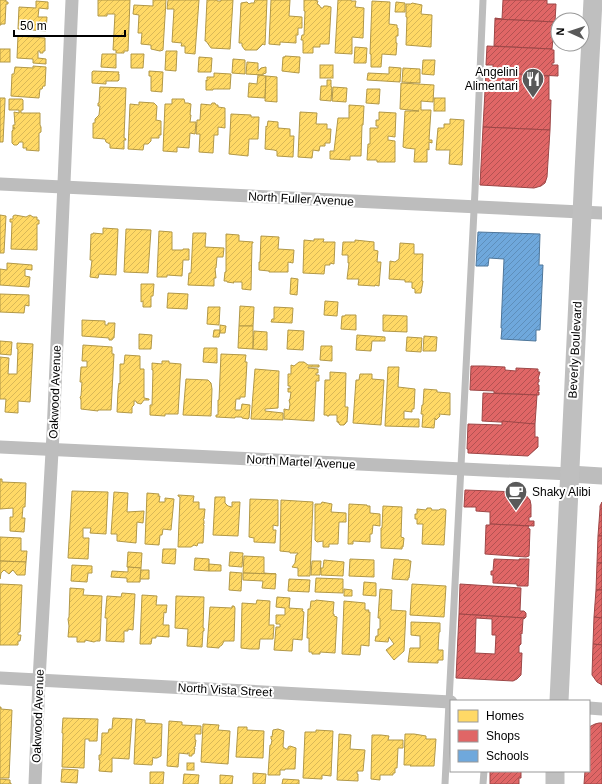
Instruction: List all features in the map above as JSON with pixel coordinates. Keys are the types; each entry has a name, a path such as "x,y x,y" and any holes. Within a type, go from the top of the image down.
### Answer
{"main road":[{"name":"Beverly Boulevard","path":"559,700 593,0"},
{"path":"555,784 556,772"}],"street":[{"name":"Oakwood Avenue","path":"35,784 39,680 52,450 72,0"},
{"name":"North Fuller Avenue","path":"0,184 602,214"},
{"name":"North Martel Avenue","path":"0,447 602,476"},
{"name":"North Vista Street","path":"0,678 450,702"},
{"path":"590,708 602,709"}],"lane":[{"path":"450,700 483,0"},
{"path":"445,784 450,702"},
{"path":"483,784 484,772"}],"building: Homes":[{"path":"0,0 6,0 6,2 8,2 8,4 6,4 5,24 1,25 0,25"},
{"path":"98,0 130,0 128,51 124,51 124,53 116,53 116,50 113,50 115,14 98,16"},
{"path":"153,0 166,0 163,50 160,51 151,49 151,45 141,44 142,33 138,33 139,15 133,14 134,5 153,6"},
{"path":"168,0 199,0 195,54 185,53 185,46 181,46 182,43 172,42 174,9 167,9"},
{"path":"207,0 233,0 230,49 211,48 205,41"},
{"path":"255,0 267,0 265,45 263,44 257,50 245,50 242,43 239,43 241,3 254,3"},
{"path":"271,0 290,0 289,16 302,17 302,28 298,28 296,43 280,42 280,45 269,44"},
{"path":"304,0 318,1 317,4 321,8 324,6 331,7 329,44 320,44 320,47 313,47 313,53 303,53 303,40 301,40 302,35 304,35"},
{"path":"338,0 356,1 355,7 364,8 363,38 352,37 352,54 335,53"},
{"path":"36,1 48,2 48,9 39,8 38,17 47,17 46,31 18,29 19,7 36,8"},
{"path":"372,1 390,2 389,24 397,25 398,28 398,36 396,36 396,55 382,54 381,67 371,67"},
{"path":"396,2 405,3 405,12 395,12"},
{"path":"412,3 422,5 421,14 432,15 431,47 406,45 406,4"},
{"path":"18,36 45,38 45,51 40,53 40,51 38,51 38,58 46,59 46,64 33,63 33,59 17,58"},
{"path":"355,47 367,48 366,63 354,63"},
{"path":"0,49 10,49 10,62 0,62"},
{"path":"166,51 177,51 176,71 165,70"},
{"path":"102,54 116,54 116,68 101,67"},
{"path":"131,54 144,54 143,68 131,68"},
{"path":"199,57 212,58 211,72 198,72"},
{"path":"283,57 300,57 299,73 282,71"},
{"path":"233,59 245,60 245,74 232,73"},
{"path":"423,60 435,60 434,75 422,74"},
{"path":"247,62 258,63 258,71 261,68 266,67 266,73 263,75 246,74"},
{"path":"320,65 333,65 333,78 320,78"},
{"path":"33,66 46,67 45,86 40,89 39,98 11,96 12,74 14,74 15,67 33,68"},
{"path":"389,67 401,68 400,82 367,80 368,73 389,74"},
{"path":"403,68 420,69 420,83 402,82"},
{"path":"93,71 119,72 119,80 106,81 106,84 92,83"},
{"path":"149,71 163,72 162,92 151,91 151,76 149,76"},
{"path":"214,73 231,74 230,89 206,90 207,77 214,77"},
{"path":"258,75 266,76 265,98 248,97 249,83 257,84"},
{"path":"266,76 277,77 277,102 265,101"},
{"path":"327,80 331,80 331,101 320,100 321,86 327,86"},
{"path":"401,83 434,85 433,102 421,101 421,110 431,110 429,140 432,140 432,143 429,142 429,150 427,149 427,162 414,162 415,149 403,147 405,111 419,111 400,109"},
{"path":"100,87 126,88 124,138 126,140 124,140 124,149 110,148 110,144 106,142 105,139 93,138 93,123 95,123 95,119 99,115 100,106 98,106 98,103"},
{"path":"333,87 347,88 346,102 332,101"},
{"path":"367,89 380,89 379,104 366,103"},
{"path":"0,98 5,98 3,142 0,142"},
{"path":"434,98 445,98 445,111 434,111"},
{"path":"9,99 23,100 23,110 21,110 21,113 40,113 41,132 39,133 39,151 26,150 27,148 23,148 23,142 19,142 17,145 12,143 13,125 15,125 14,112 19,113 19,110 9,110"},
{"path":"172,99 184,99 185,103 191,104 190,122 196,122 195,134 190,133 189,148 177,147 177,152 163,151 165,104 172,104"},
{"path":"139,102 154,103 157,106 156,120 161,121 161,135 159,135 159,138 151,138 151,141 148,144 144,144 143,150 128,149 130,104 139,105"},
{"path":"212,103 218,105 218,107 225,108 225,128 218,127 218,135 214,135 213,153 199,152 200,134 196,134 197,120 200,120 201,104 211,105"},
{"path":"349,105 364,106 361,156 350,156 350,160 330,159 330,151 334,151 338,118 349,118"},
{"path":"300,112 317,113 316,124 327,124 327,129 331,129 330,143 325,143 325,146 320,146 319,151 313,150 312,158 298,157"},
{"path":"379,112 396,113 395,137 388,136 388,140 395,141 395,162 377,162 377,160 367,160 368,144 370,144 370,128 378,128 378,126 376,126 376,120 379,120"},
{"path":"231,114 259,117 258,139 249,139 248,156 229,154"},
{"path":"450,119 464,120 462,165 449,164 450,150 436,150 438,128 444,128 444,124 450,124"},
{"path":"268,121 278,122 278,128 290,129 290,136 294,136 293,157 277,156 277,151 265,149 266,126 267,127"},
{"path":"0,215 6,216 4,253 0,253"},
{"path":"30,215 37,217 37,220 39,220 39,224 37,224 37,250 11,249 12,222 10,222 10,219 13,219 13,216 26,217"},
{"path":"103,228 118,229 116,275 99,274 98,278 90,277 92,260 90,260 91,234 103,234"},
{"path":"126,229 151,230 148,273 124,272"},
{"path":"159,231 172,232 172,250 189,249 189,260 183,260 182,276 167,275 167,277 157,277"},
{"path":"193,233 206,233 205,247 224,248 223,257 217,257 214,286 188,285 189,273 191,273"},
{"path":"226,234 239,235 239,241 253,242 251,290 242,289 242,282 233,282 234,283 224,281 226,272"},
{"path":"261,236 279,237 278,249 294,250 293,263 288,262 288,272 269,272 259,270"},
{"path":"314,239 324,239 323,242 335,242 334,264 330,263 330,265 325,265 324,274 303,273 304,240 314,241"},
{"path":"355,240 374,242 374,250 378,251 377,262 381,262 379,286 358,285 359,279 347,279 349,263 348,255 342,255 343,242 355,242"},
{"path":"400,243 414,244 414,254 423,254 423,281 421,293 415,293 415,289 412,288 412,282 389,279 390,261 395,262 399,259"},
{"path":"7,263 32,265 32,270 25,269 25,276 30,277 29,287 0,285 0,269 7,270"},
{"path":"291,278 298,279 297,295 290,294"},
{"path":"141,284 154,284 153,296 151,296 151,307 143,307 143,301 141,302"},
{"path":"168,293 188,294 187,309 167,308"},
{"path":"0,294 29,295 29,306 25,305 24,313 0,312"},
{"path":"325,301 338,302 337,316 324,315"},
{"path":"240,306 254,307 253,326 239,326"},
{"path":"208,307 220,307 219,325 207,324"},
{"path":"274,307 293,308 292,323 271,322 272,319 274,319"},
{"path":"356,315 356,330 341,329 342,316"},
{"path":"383,315 407,316 407,332 383,331"},
{"path":"82,320 105,321 105,325 108,325 108,323 115,323 114,338 109,340 109,338 82,336"},
{"path":"220,325 226,326 225,333 220,333"},
{"path":"239,326 253,326 253,349 238,348"},
{"path":"214,330 220,330 219,337 213,337"},
{"path":"288,330 304,331 303,350 287,349"},
{"path":"254,331 267,332 267,350 253,349"},
{"path":"139,334 152,335 151,349 139,349"},
{"path":"357,335 385,337 385,341 372,341 371,351 356,350"},
{"path":"424,336 437,337 436,351 423,351"},
{"path":"407,337 422,338 421,352 406,351"},
{"path":"0,341 12,342 11,355 0,354"},
{"path":"17,343 33,344 30,402 18,401 18,413 5,412 6,399 0,399 0,357 9,358 8,374 17,374"},
{"path":"83,345 112,347 112,354 114,354 111,410 98,411 81,409 81,367 87,367 87,361 82,361"},
{"path":"321,346 332,346 332,361 320,360"},
{"path":"204,348 217,348 217,363 203,362"},
{"path":"221,354 246,355 245,397 236,399 235,410 241,410 242,404 250,405 248,419 242,417 216,417 216,415 218,415"},
{"path":"125,355 140,356 140,369 144,369 144,398 149,399 144,400 141,404 134,401 132,413 117,412 119,383 120,384 120,364 124,364"},
{"path":"162,361 181,364 178,414 165,414 165,416 150,415 150,405 152,405 152,363 162,364"},
{"path":"299,362 304,362 308,365 319,365 319,367 308,367 318,369 318,373 316,373 316,375 319,375 319,381 316,381 314,421 284,419 284,409 289,410 290,404 289,400 291,392 288,392 288,388 290,389 290,386 288,386 288,374 291,374 291,365 294,366"},
{"path":"388,367 399,367 398,387 415,389 414,409 412,409 412,412 404,411 404,419 419,419 419,427 385,426"},
{"path":"255,369 279,371 278,408 265,409 265,411 283,413 283,420 251,419"},
{"path":"330,372 346,373 345,407 348,407 347,422 344,425 340,425 337,422 337,415 324,415 325,380 330,380"},
{"path":"360,374 372,374 372,379 384,380 381,425 353,423 356,380 359,380"},
{"path":"186,379 208,380 211,383 211,416 183,415"},
{"path":"424,389 450,393 450,415 439,414 440,416 436,420 435,418 434,428 422,427 423,414 421,414"},
{"path":"0,479 2,479 2,482 26,483 25,507 23,507 22,518 25,518 24,532 10,531 10,517 13,517 13,508 0,509"},
{"path":"72,491 108,492 106,534 90,533 91,528 83,528 83,538 89,538 88,559 68,558"},
{"path":"114,492 128,493 127,512 144,511 143,523 137,522 136,543 117,541 117,534 111,534"},
{"path":"147,493 159,494 159,502 165,502 165,498 174,499 171,530 163,529 162,535 160,535 159,545 145,544"},
{"path":"178,495 194,496 193,502 199,502 199,509 205,509 203,519 203,543 198,543 197,546 178,547 180,497"},
{"path":"215,497 225,497 225,503 232,507 232,502 240,502 238,536 213,535"},
{"path":"250,499 278,500 278,526 273,525 273,530 276,530 275,543 254,542 254,538 249,537"},
{"path":"281,500 313,502 310,576 298,576 298,568 292,567 298,553 280,551"},
{"path":"322,502 332,504 331,512 346,513 346,522 339,522 338,544 329,544 329,547 323,547 323,541 317,542 315,540 315,504 321,504"},
{"path":"349,504 367,505 370,506 370,513 380,514 380,526 373,525 372,534 370,534 370,542 353,541 353,544 348,544"},
{"path":"383,506 402,507 401,537 404,538 402,549 381,548"},
{"path":"427,508 431,508 432,510 446,510 444,545 422,544 423,524 417,524 415,514 417,514 417,509 426,510"},
{"path":"0,537 21,538 21,551 27,551 26,562 0,561"},
{"path":"163,549 176,549 175,564 162,563"},
{"path":"128,552 142,553 141,568 127,567"},
{"path":"230,552 243,553 242,567 229,566"},
{"path":"244,556 264,557 264,573 276,574 243,573"},
{"path":"195,558 209,559 209,571 194,570"},
{"path":"350,559 374,560 374,577 349,576"},
{"path":"394,559 411,561 408,580 392,579"},
{"path":"324,560 344,562 343,576 321,575 321,568 323,568"},
{"path":"0,561 26,562 25,575 17,575 13,570 9,574 4,570 1,573 0,579"},
{"path":"312,561 321,561 320,575 311,575"},
{"path":"209,564 221,565 221,571 209,571"},
{"path":"72,565 92,566 92,573 88,573 87,582 71,581"},
{"path":"128,567 141,568 140,582 127,582 127,578 111,577 112,571 128,572"},
{"path":"141,570 149,570 149,579 140,579"},
{"path":"230,572 242,573 241,591 229,590"},
{"path":"243,573 276,574 275,589 262,588 263,581 243,580"},
{"path":"316,578 343,579 343,593 315,592"},
{"path":"289,579 310,580 309,592 288,591"},
{"path":"364,582 376,583 376,596 363,595"},
{"path":"0,584 22,585 20,632 18,632 18,635 21,635 18,645 0,645"},
{"path":"412,584 446,586 444,617 410,615"},
{"path":"70,588 84,589 83,595 102,596 100,641 94,642 85,640 85,642 77,642 77,637 68,637"},
{"path":"344,589 352,590 352,596 344,596"},
{"path":"380,589 392,590 391,610 406,611 404,651 394,660 386,650 394,644 389,637 388,642 375,641 376,636 378,636 378,629 380,629 380,618 378,618"},
{"path":"122,593 135,594 133,630 128,629 128,631 124,631 124,642 106,641 107,618 105,618 107,596 121,597"},
{"path":"142,595 157,596 156,605 167,605 166,613 164,612 163,625 169,625 169,637 156,636 156,638 152,638 151,644 140,644"},
{"path":"176,596 204,597 204,631 202,647 187,646 188,629 175,628"},
{"path":"277,597 290,598 289,608 303,609 302,611 304,612 302,640 293,639 292,651 274,650 276,627 280,627 280,624 276,624 276,615 285,615 285,608 276,607"},
{"path":"257,600 270,601 269,625 274,625 273,639 260,639 259,649 241,648 242,603 256,604"},
{"path":"316,600 334,602 333,614 337,617 335,653 320,652 320,654 312,654 312,652 309,652 309,638 307,638 308,609 310,609 311,601"},
{"path":"344,601 365,603 365,610 369,610 368,612 370,612 369,646 361,645 360,655 342,654"},
{"path":"232,606 235,608 234,641 224,641 219,648 207,647 210,607 232,608"},
{"path":"411,622 440,623 438,650 443,650 443,660 438,660 438,663 408,662 410,648 420,648 420,636 411,635"},
{"path":"0,707 1,709 12,710 9,778 0,778"},
{"path":"63,718 98,719 97,741 89,741 89,739 85,739 84,768 62,767"},
{"path":"113,718 132,719 129,759 112,758 112,772 99,771 99,755 101,755 102,733 108,733 109,729 112,729"},
{"path":"136,719 145,720 145,723 162,724 161,756 157,758 153,757 152,765 134,764"},
{"path":"169,721 182,722 182,725 201,726 201,734 195,734 196,740 194,754 189,756 189,753 179,753 178,767 167,766"},
{"path":"203,724 219,725 218,730 230,731 228,764 201,762"},
{"path":"238,727 247,727 247,730 264,731 263,758 236,757"},
{"path":"278,729 284,731 283,747 286,749 290,746 296,748 295,769 280,770 280,775 268,775 270,745 272,740 271,736 272,737 273,730"},
{"path":"316,730 333,731 331,776 322,775 322,779 303,778 305,732 316,732"},
{"path":"339,734 351,735 350,749 365,750 363,771 357,771 358,781 337,780"},
{"path":"405,734 426,736 426,739 436,739 434,766 404,765"},
{"path":"372,735 389,736 388,740 403,740 403,748 398,748 397,768 395,768 395,773 393,773 393,775 380,775 380,780 371,779"},
{"path":"187,763 194,763 194,770 187,770"},
{"path":"62,769 78,770 77,783 61,782"},
{"path":"150,772 164,772 163,784 150,784"},
{"path":"253,773 266,774 265,784 253,784"},
{"path":"184,774 199,775 198,784 183,784"},
{"path":"220,775 233,776 232,784 220,784"},
{"path":"0,779 10,780 11,784 0,784"},
{"path":"283,779 299,780 299,784 282,784"}],"building: Shops":[{"path":"503,0 547,0 547,4 556,4 556,12 550,12 550,22 495,19 495,18 502,19"},
{"path":"495,19 550,22 550,49 494,46"},
{"path":"487,46 550,49 550,52 554,52 554,63 552,63 552,65 558,65 558,76 482,72 482,69 493,68 493,65 486,65"},
{"path":"486,73 549,76 549,100 551,100 550,130 483,127"},
{"path":"483,127 550,130 547,177 545,183 534,188 480,185"},
{"path":"471,366 505,367 505,370 516,371 516,368 538,369 538,372 540,372 538,379 539,395 494,393 494,391 470,390"},
{"path":"483,393 537,395 535,424 482,421"},
{"path":"502,421 535,424 535,437 538,437 538,447 528,456 468,453 468,424 502,425"},
{"path":"465,490 518,492 525,494 530,500 531,505 531,517 529,517 529,521 534,521 534,526 490,524 490,512 476,511 476,507 464,507"},
{"path":"602,502 602,536 598,536 600,506"},
{"path":"486,525 529,526 529,556 485,554"},
{"path":"598,536 602,536 602,563 597,563"},
{"path":"494,559 529,559 528,586 493,583 493,575 491,575 491,571 493,571"},
{"path":"597,563 602,563 602,590 596,590"},
{"path":"460,584 521,588 520,611 524,611 526,613 526,617 459,614"},
{"path":"596,590 602,590 602,618 594,617"},
{"path":"459,614 525,618 523,619 522,634 520,634 521,644 519,646 519,653 522,653 521,675 517,679 513,681 456,678","holes":["476,618 492,619 492,635 496,635 495,654 475,653"]},
{"path":"594,617 602,618 602,645 593,644"},
{"path":"593,644 602,645 602,685 597,682 592,675"},
{"path":"602,723 602,784 584,784 585,772 590,772 590,726"},
{"path":"490,772 521,772 519,784 490,784"}],"building: Schools":[{"path":"478,232 540,234 539,265 543,265 540,330 536,330 536,341 501,339 504,259 489,258 488,266 476,266"}],"place":[{"name":"Angelini Alimentari","path":"533,98"},
{"name":"Shaky Alibi","path":"516,512"}]}
